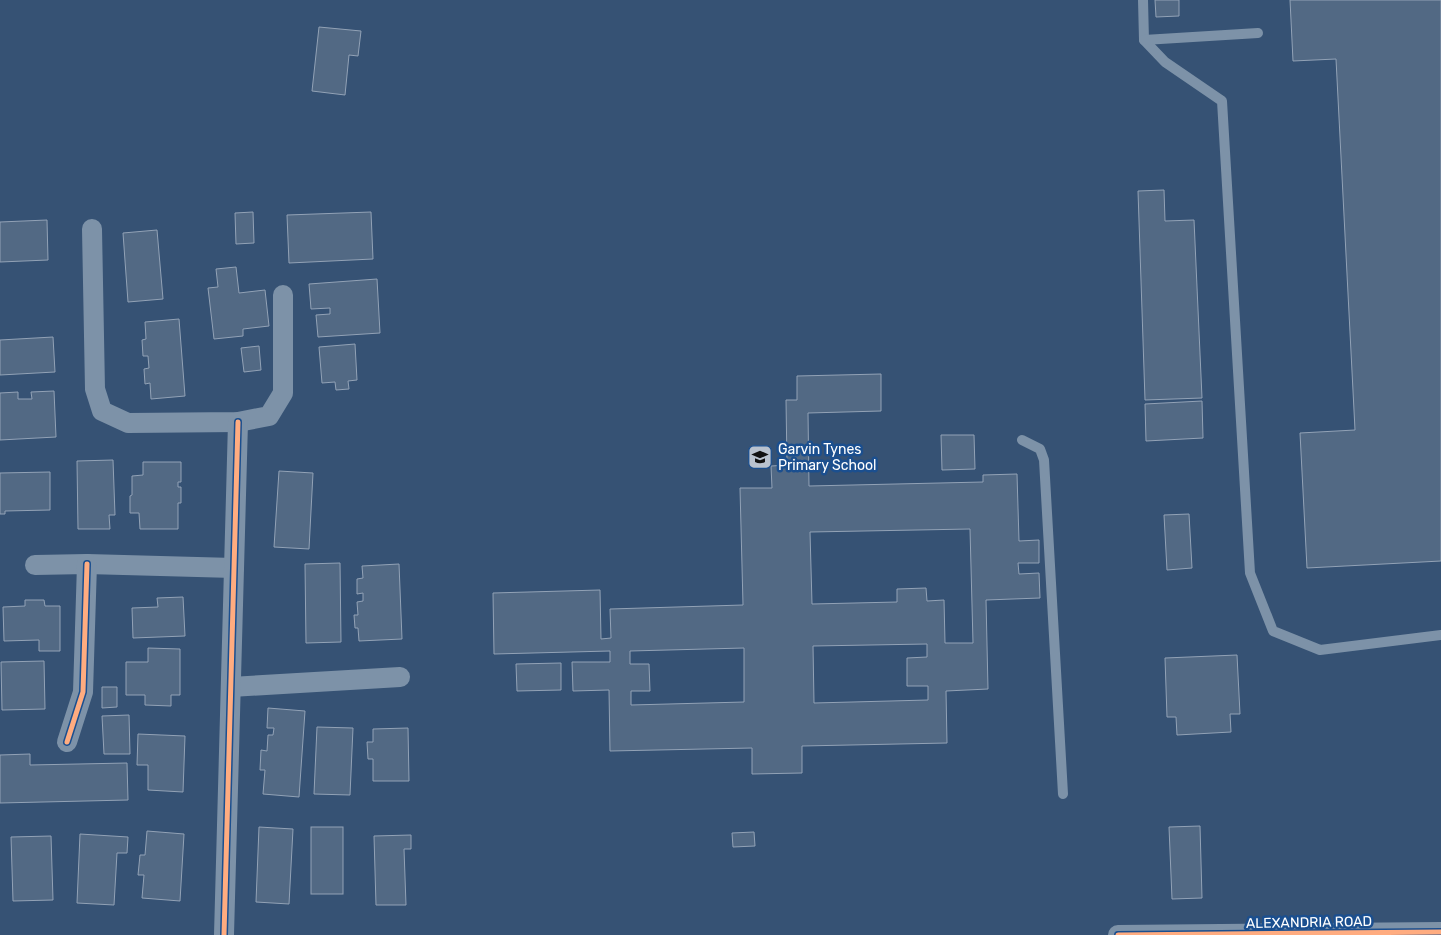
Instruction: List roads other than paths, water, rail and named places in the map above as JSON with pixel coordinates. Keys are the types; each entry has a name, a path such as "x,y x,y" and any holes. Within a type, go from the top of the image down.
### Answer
{"street":[{"path":"92,229 95,389 102,411 128,423 238,422 269,416 284,393 283,294"},
{"path":"224,935 238,422"},
{"path":"35,565 87,564 234,568"},
{"path":"67,742 83,692 87,564"},
{"path":"231,687 400,677"},
{"name":"ALEXANDRIA ROAD","path":"1118,935 1441,932"}],"lane":[{"path":"1142,0 1144,40 1165,62 1222,101 1250,573 1274,631 1320,650 1441,635"},
{"path":"1144,40 1258,33"},
{"path":"1022,440 1040,449 1044,460 1063,794"}],"place":[{"name":"Garvin Tynes Primary School","path":"760,457"}]}
